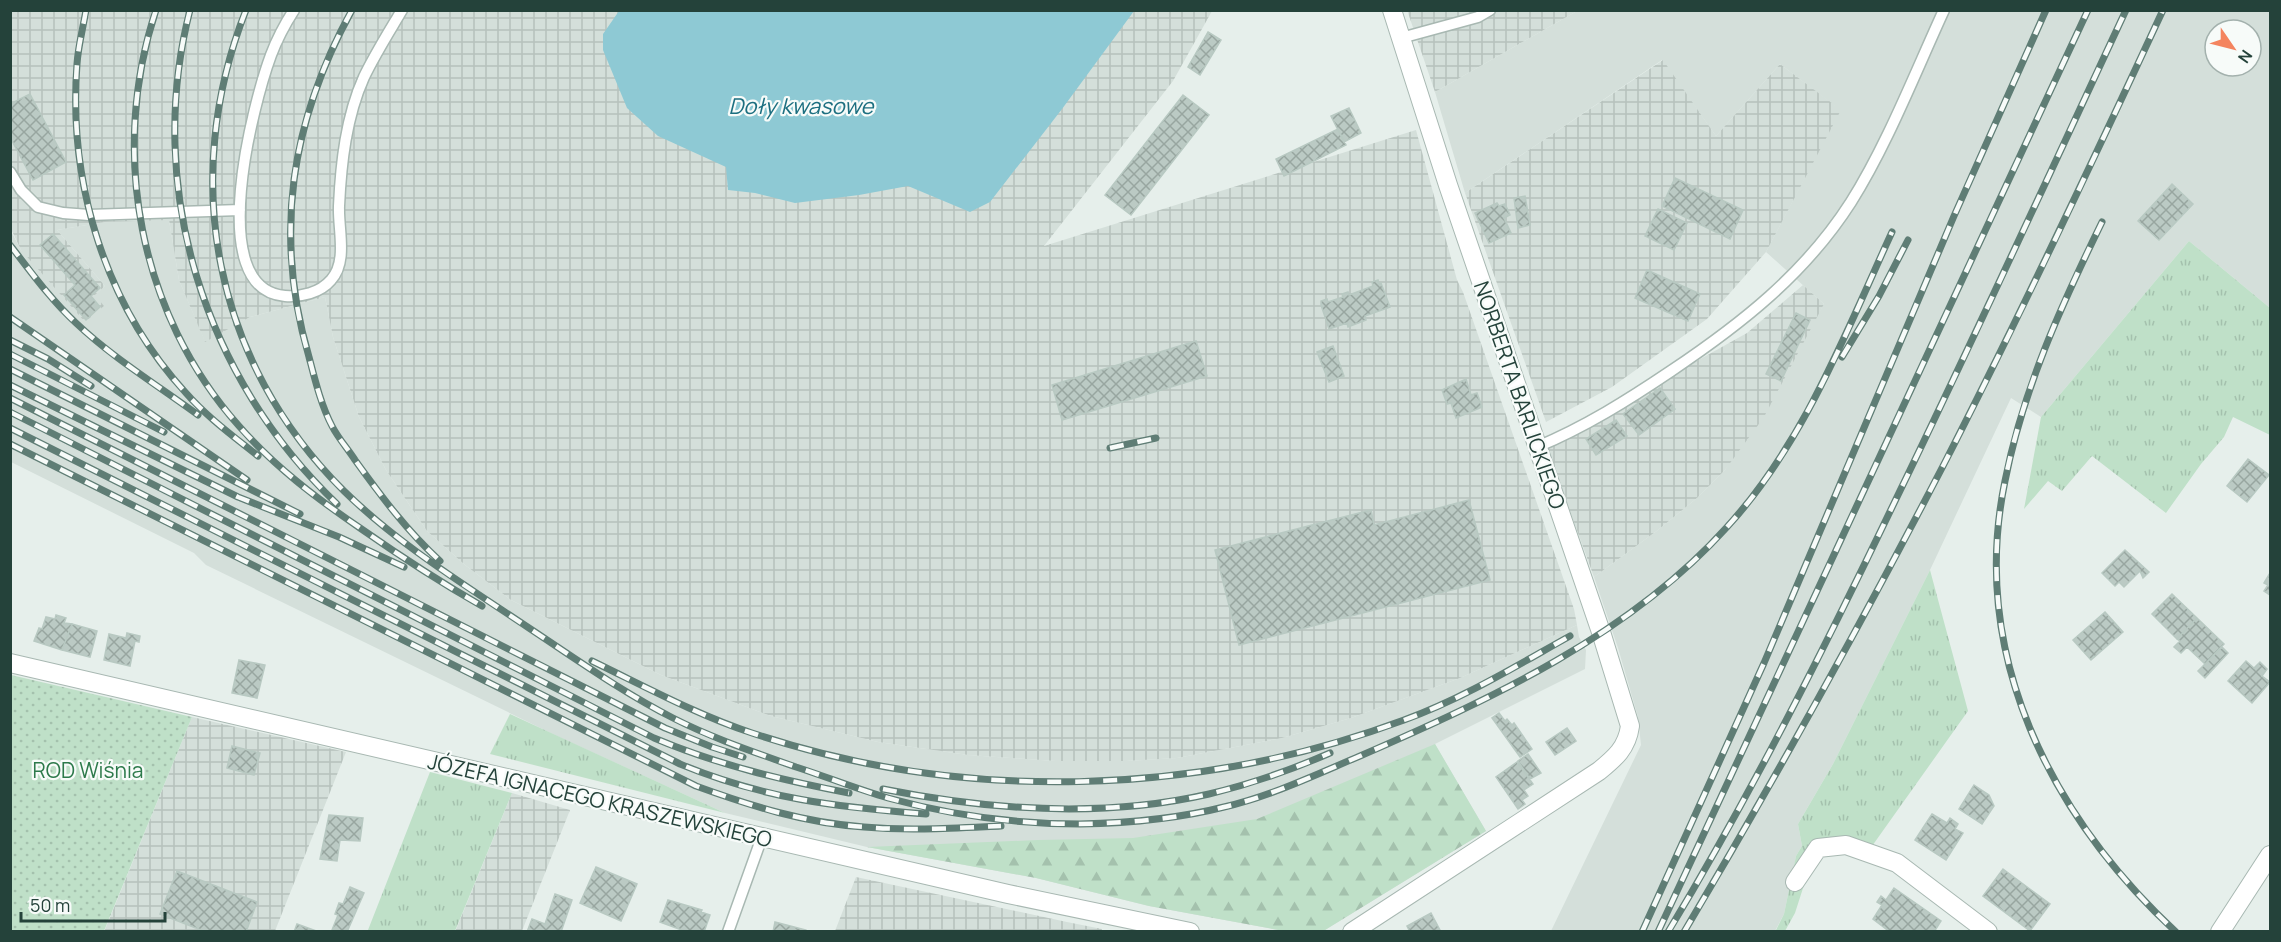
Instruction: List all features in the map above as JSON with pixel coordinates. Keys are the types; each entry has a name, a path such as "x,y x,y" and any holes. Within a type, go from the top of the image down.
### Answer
{"street":[{"name":"NORBERTA BARLICKIEGO","path":"1352,932 1599,771 1615,759 1627,741 1630,726 1392,10"},
{"name":"JÓZEFA IGNACEGO KRASZEWSKIEGO","path":"10,663 762,837 1114,924 1190,932"},
{"path":"1795,882 1818,848 1846,845 1897,863 1988,932"},
{"path":"2220,932 2271,855"}],"lane":[{"path":"294,10 272,52 258,95 242,178 240,210 243,253 250,275 260,286 280,296 294,297 318,291 330,282 337,271 340,257 341,163 351,115 363,79 402,10"},
{"path":"1401,38 1478,17 1490,10"},
{"path":"1537,447 1600,417 1680,366 1763,304 1804,264 1828,236 1861,186 1944,10"},
{"path":"10,172 21,190 38,207 63,213 89,215 240,210"},
{"path":"728,932 762,837"}],"shaded area":[{"path":"1407,10 1577,11 1435,92"},
{"path":"11,11 1212,11 1173,81 1044,246 1416,130 1457,280 1574,609 1577,625 1460,678 1351,718 1282,738 1177,758 1126,761 1055,761 968,755 878,742 771,716 661,675 511,600 465,565 427,531 386,470 359,417 333,337 325,297 250,317 205,342 179,280 169,220 105,222 57,230 105,286 95,295 104,306 85,322 21,250 11,229"},
{"path":"1577,11 2270,11 2270,308 2189,241 2041,417 2011,398 1930,570 1833,764 1798,824 1802,846 1796,856 1784,914 1775,931 1551,931 1641,745 1638,717 1594,577 1658,530 1697,498 1725,470 1824,304 1766,252 1840,110 1780,64 1716,136 1662,60 1465,193 1435,92"},
{"path":"1663,60 1716,136 1780,64 1841,110 1766,252 1707,319 1612,387 1546,422 1465,193"},
{"path":"169,220 179,280 205,341 250,317 325,297 333,337 359,417 386,470 427,531 465,565 511,600 661,675 771,716 878,742 968,755 1055,761 1126,761 1177,758 1282,738 1351,718 1460,678 1577,625 1579,637 1586,650 1585,669 1435,744 1486,831 1325,930 1284,931 1149,906 1036,878 867,847 725,813 557,736 206,565 194,553 11,462 10,229 21,250 95,295 105,286 57,230 105,222"},
{"path":"1803,285 1824,304 1764,417 1725,470 1697,498 1594,577 1546,445 1747,333"},
{"path":"192,717 346,752 275,931 104,932"},
{"path":"512,793 570,810 522,931 455,932"},
{"path":"856,877 1102,929 1101,932 835,931"}],"green space":[{"path":"2189,241 2270,308 2270,435 2233,417 2224,437 2201,464 2166,513 2092,456 2062,491 2048,481 2024,509 2041,417"},
{"path":"1930,570 1968,711 1865,856 1844,853 1822,857 1804,885 1795,913 1785,931 1775,932 1784,914 1796,856 1802,846 1798,824 1833,764"},
{"name":"ROD Wiśnia","path":"11,675 192,717 104,931 11,931"},
{"path":"510,714 725,813 490,754"},
{"path":"1435,744 1486,831 1325,930 1284,931 1149,906 1036,878 867,847 1133,838 1257,819"},
{"path":"430,772 512,793 455,931 368,930"}],"water":[{"name":"Doły kwasowe","path":"619,11 1134,11 990,202 970,212 908,186 795,203 755,193 728,190 726,167 658,136 627,108 603,50 603,34"}],"building":[{"path":"1208,32 1221,40 1200,75 1188,67"},
{"path":"30,94 66,162 33,180 10,137 10,104"},
{"path":"1183,95 1209,115 1131,215 1105,195"},
{"path":"1349,108 1361,133 1344,142 1331,116"},
{"path":"1338,129 1346,145 1284,176 1276,159"},
{"path":"1675,178 1743,210 1730,239 1662,206"},
{"path":"2172,184 2193,204 2159,240 2138,221"},
{"path":"1525,196 1530,225 1518,228 1514,198"},
{"path":"1497,203 1499,206 1505,204 1510,215 1504,218 1511,233 1489,243 1475,213"},
{"path":"1658,209 1687,223 1674,250 1645,236"},
{"path":"53,234 100,288 91,296 100,307 86,320 64,295 75,285 40,245"},
{"path":"1647,270 1700,294 1688,321 1635,298"},
{"path":"1378,280 1390,307 1365,316 1366,320 1348,327 1347,323 1329,329 1321,301 1327,299 1328,302 1343,297 1342,294 1348,292 1349,295 1373,286 1372,282"},
{"path":"1796,313 1810,320 1781,381 1766,374"},
{"path":"1196,341 1207,376 1062,420 1052,385"},
{"path":"1333,346 1344,376 1329,382 1317,352"},
{"path":"1466,379 1471,395 1477,393 1482,407 1456,418 1451,403 1447,404 1442,390"},
{"path":"1660,388 1675,409 1639,435 1623,414"},
{"path":"1616,420 1627,436 1596,455 1586,439"},
{"path":"2248,459 2269,475 2247,502 2227,486"},
{"path":"1469,500 1490,580 1239,645 1215,550 1371,510 1374,525"},
{"path":"2125,550 2149,572 2143,578 2140,571 2124,587 2119,582 2115,586 2102,573"},
{"path":"2270,573 2270,595 2264,591 2268,585 2264,583"},
{"path":"2172,594 2197,618 2177,639 2152,614"},
{"path":"2105,612 2123,632 2091,660 2073,640"},
{"path":"56,615 66,618 64,623 72,624 62,650 34,641 46,617 55,619"},
{"path":"2197,618 2224,644 2205,664 2187,647 2181,653 2174,647 2180,641 2177,639"},
{"path":"72,624 97,631 90,657 62,650"},
{"path":"127,633 140,636 139,642 135,641 130,666 104,660 109,634 126,638"},
{"path":"2222,647 2228,653 2205,678 2198,671"},
{"path":"239,660 265,665 257,698 232,693"},
{"path":"2246,661 2254,668 2260,662 2267,669 2262,676 2270,682 2252,703 2228,681"},
{"path":"1499,713 1505,721 1507,719 1512,725 1514,723 1532,749 1520,757 1492,718"},
{"path":"1567,728 1576,741 1555,755 1546,742"},
{"path":"232,746 260,753 254,775 227,768"},
{"path":"1528,754 1541,773 1530,779 1518,761"},
{"path":"1517,762 1533,784 1524,790 1528,796 1522,800 1525,804 1518,809 1496,777"},
{"path":"1974,785 1989,795 1994,806 1982,824 1959,809"},
{"path":"1932,814 1947,823 1950,818 1958,824 1955,829 1963,833 1946,860 1915,840"},
{"path":"329,815 363,818 360,841 340,840 337,861 320,859"},
{"path":"596,867 637,884 621,921 580,903"},
{"path":"2003,869 2050,904 2030,931 1983,896"},
{"path":"177,871 257,902 246,932 206,932 160,914"},
{"path":"350,887 364,893 347,932 337,932 332,930 338,915 335,914 339,903 343,904"},
{"path":"1894,888 1941,921 1934,932 1890,932 1873,919 1882,905 1877,902 1881,896 1886,900"},
{"path":"555,894 572,900 561,932 527,932 532,919 545,924"},
{"path":"668,900 702,910 701,912 710,915 704,932 687,932 660,922"},
{"path":"1431,913 1441,932 1410,932 1407,926"},
{"path":"775,922 806,930 806,932 773,932"},
{"path":"297,924 319,932 294,932"}],"railway":[{"path":"86,10 77,64 76,109 79,153 86,197 98,240 114,282 134,321 158,358 186,393 211,418 258,456"},
{"path":"156,10 142,64 135,119 135,174 142,229 156,283 177,334 205,382 239,426 281,468 327,505 375,538 482,606"},
{"path":"190,10 178,77 175,145 181,212 197,277 220,340 252,399 291,454 337,504"},
{"path":"246,10 226,74 215,139 213,203 221,266 238,327 264,385 300,440 344,491 387,529 457,580 600,675 673,718 733,744 876,794 911,804 983,817 1056,824 1116,823 1188,815 1241,802 1310,778 1459,711 1556,661 1603,632 1689,566 1727,527 1779,460 1821,386 1892,232"},
{"path":"352,10 331,52 314,94 302,136 294,179 291,222 292,266 298,311 319,392 334,430 395,513 440,561"},
{"path":"1642,932 1764,663 1954,216 2046,10"},
{"path":"1658,932 2088,10"},
{"path":"1668,932 1730,825 1843,608 1955,376 2126,10"},
{"path":"1684,932 1817,701 1943,466 2000,353 2163,10"},
{"path":"2102,222 2045,348 2013,447 2005,481 1997,546 1999,608 2010,669 2030,728 2057,784 2091,837 2131,886 2176,932"},
{"path":"1842,357 1879,296 1908,240"},
{"path":"10,245 50,295 90,336 198,415"},
{"path":"10,317 247,480"},
{"path":"10,340 48,359 91,386"},
{"path":"10,354 164,432"},
{"path":"10,369 300,514"},
{"path":"10,385 238,497 339,537 404,567"},
{"path":"10,398 665,728 743,757"},
{"path":"10,412 654,738 750,771 849,793"},
{"path":"10,428 680,764 742,786 801,800 926,814"},
{"path":"1110,448 1156,438"},
{"path":"10,444 696,786 799,818 842,825 915,829 1001,826"},
{"path":"592,661 671,700 731,726 832,756 913,771 996,780 1079,782 1162,776 1244,764 1325,746 1426,712 1570,636"},
{"path":"883,789 963,802 1005,806 1087,809 1129,806 1169,802 1225,790 1271,776 1330,753"}]}
